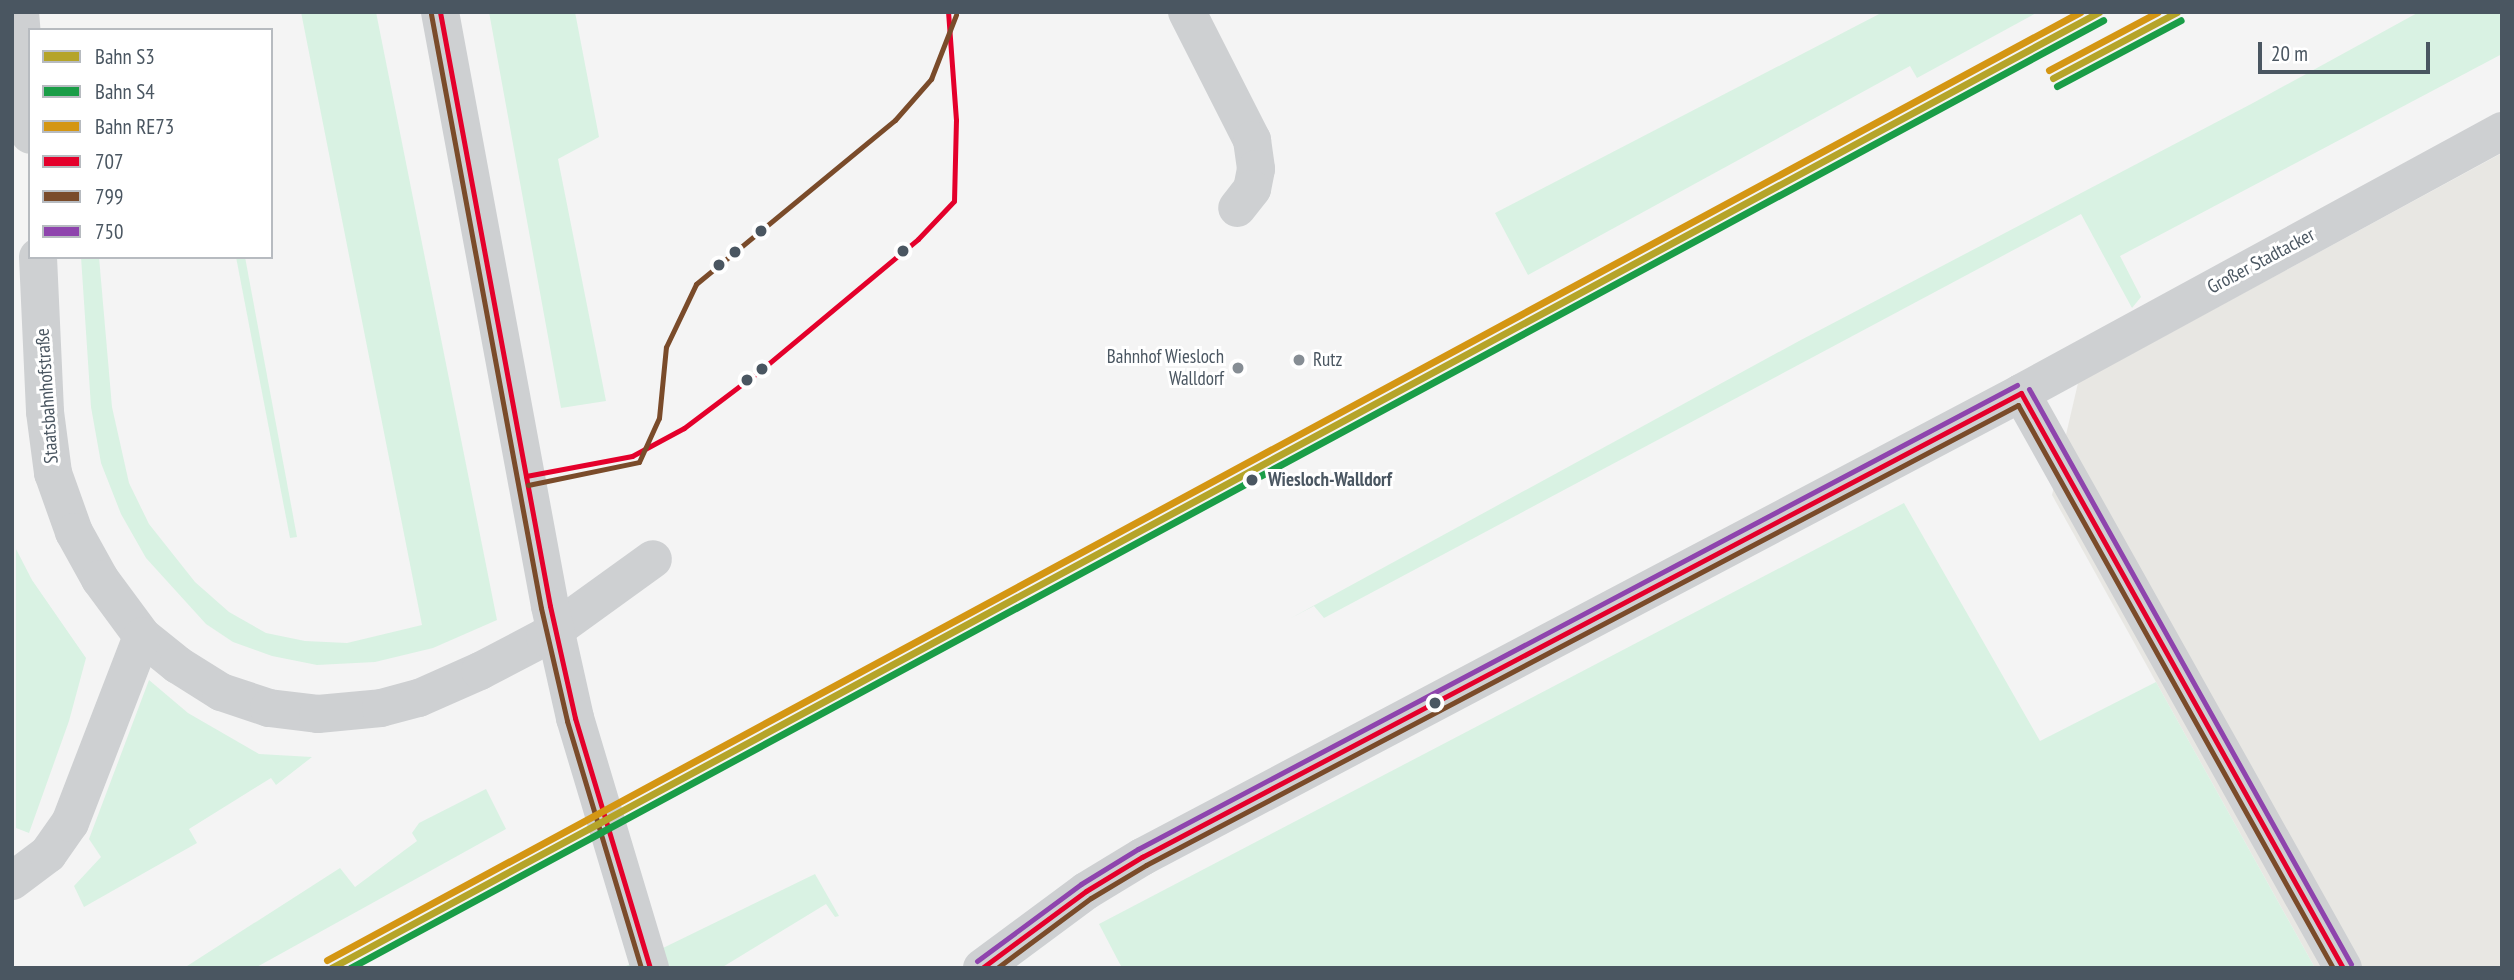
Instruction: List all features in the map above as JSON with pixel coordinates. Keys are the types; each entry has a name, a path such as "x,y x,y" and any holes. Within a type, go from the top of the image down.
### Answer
{"street":[{"path":"20,12 28,110"},
{"path":"440,12 542,566 575,718 650,968"},
{"path":"1187,12 1252,140 1256,169 1254,179 1245,201 1237,208"},
{"name":"Großer Stadtacker","path":"982,968 1086,891 1142,857 2021,393 2502,131"},
{"name":"Staatsbahnhofstraße","path":"38,259 45,412 53,473 75,532 100,579 142,636 178,665 221,692 269,708 318,715 347,713 419,698 545,637 653,559"},
{"path":"2021,393 2343,968"},
{"path":"12,881 48,854 70,823 142,636"}],"shaded area":[{"path":"2502,153 2502,968 2315,968 2052,495 2078,383"}],"green space":[{"path":"301,12 376,12 497,620 433,648 375,662 317,665 272,656 233,642 206,624 146,558 121,514 101,463 91,407 81,259 99,259 112,407 129,483 149,524 195,582 229,612 266,633 305,641 347,643 422,625"},
{"path":"489,12 575,12 599,137 558,159 606,401 561,408"},
{"path":"1883,12 2038,12 1917,78 1910,66 1528,275 1495,213"},
{"path":"2419,12 2502,12 2502,54 2120,256 2141,297 2132,308 2081,214 1324,618 1314,606 1291,618 1799,341 2253,103"},
{"path":"236,259 245,259 297,537 290,538"},
{"path":"1904,503 2040,741 2156,682 2315,968 1122,968 1099,924"},
{"path":"16,549 32,580 86,658 69,721 29,833 16,828"},
{"path":"149,680 188,713 259,754 312,757 276,785 271,778 189,829 197,843 84,907 74,886 101,857 89,839"},
{"path":"486,789 506,829 255,968 184,968 340,868 355,887 417,841 412,833 419,823"},
{"path":"815,874 839,916 835,917 826,904 721,968 622,968"}],"rail line":[{"name":"RE73","path":"327,960 2080,12"},
{"name":"S3","path":"331,968 2099,12"},
{"name":"RE73","path":"2049,70 2158,12"},
{"name":"S3","path":"2053,78 2177,12"},
{"name":"S4","path":"350,968 2103,20"},
{"name":"S4","path":"2057,86 2181,20"}],"transit line":[{"name":"707","path":"440,12 550,606 575,718 650,968"},
{"name":"707","path":"526,476 632,456 684,428 762,369 918,239 954,201 956,120 948,12"},
{"name":"799","path":"431,14 541,608 567,721 641,968"},
{"name":"799","path":"528,485 639,462 659,418 666,347 696,284 895,120 931,79 956,15"},
{"name":"750","path":"977,961 1081,884 1138,849 2017,385"},
{"name":"750","path":"2029,389 2351,964"},
{"name":"707","path":"982,968 1086,891 1142,857 2021,393 2343,968"},
{"name":"799","path":"997,968 1091,898 1146,865 2018,405 2333,968"}],"place":[{"name":"Rutz","path":"1299,360"},
{"name":"Bahnhof Wiesloch Walldorf","path":"1238,368"},
{"name":"Wiesloch-Walldorf","path":"1252,480"}]}
